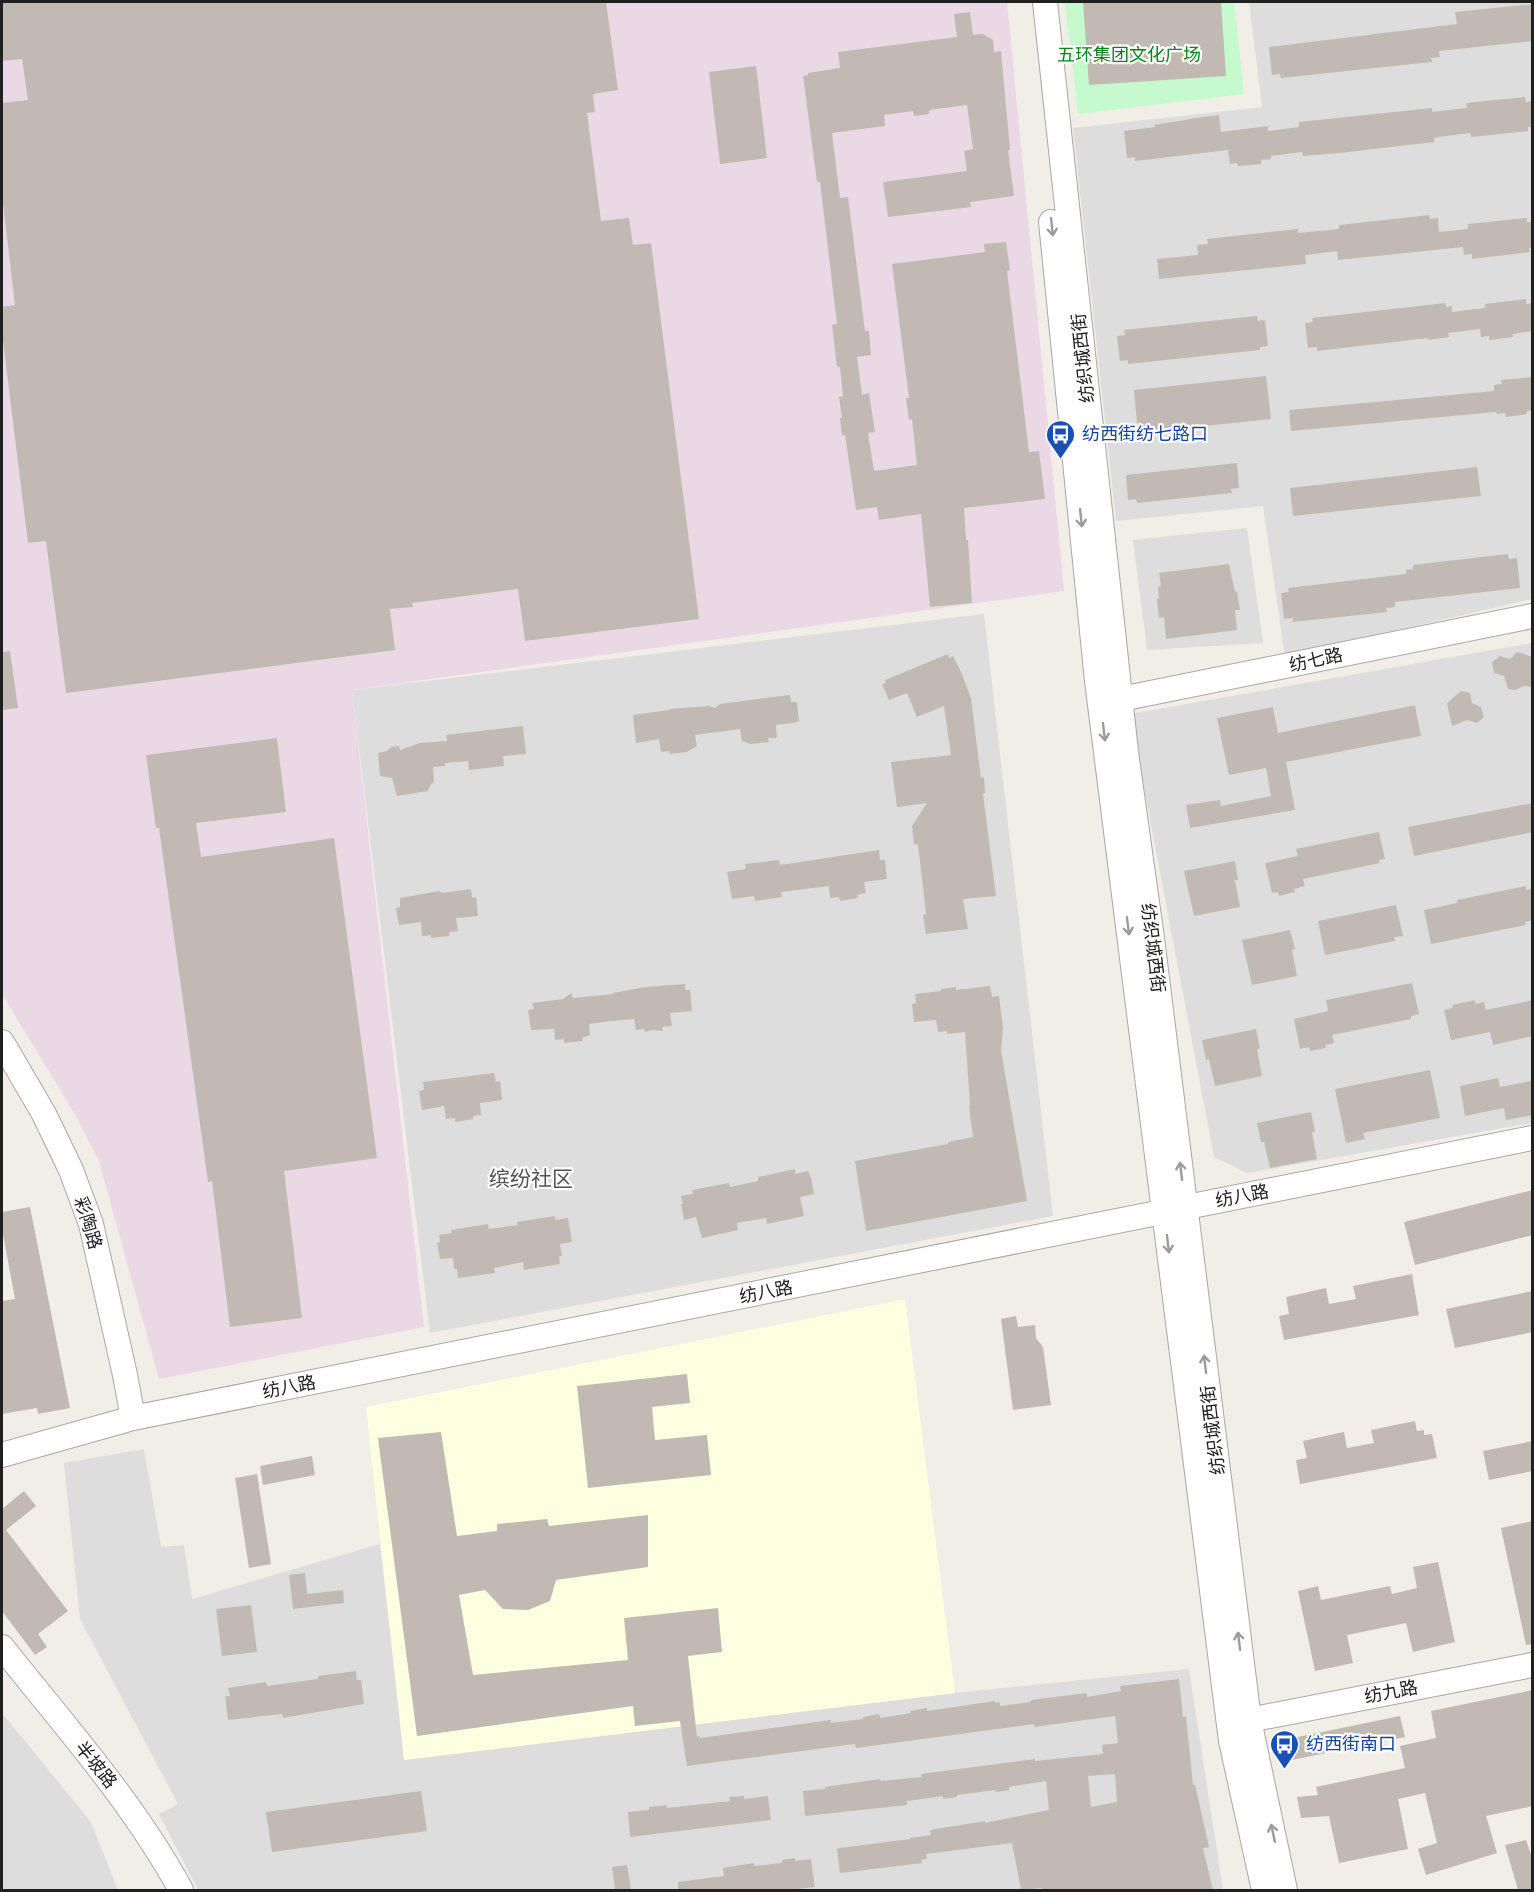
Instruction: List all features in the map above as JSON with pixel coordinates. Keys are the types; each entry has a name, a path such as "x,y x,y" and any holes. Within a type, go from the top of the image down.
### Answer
{"street":[{"name":"纺织城西街","path":"1030,2 1110,701 1152,938 1175,1210 1231,1742 1263,1890"},
{"name":"纺织城西街","path":"1045,2 1110,701"},
{"name":"纺七路","path":"1110,701 1533,616"},
{"name":"彩陶路","path":"2,1042 44,1114 71,1170 91,1224 133,1418"},
{"name":"纺八路","path":"2,1455 133,1418 1533,1138"},
{"name":"纺织城西街","path":"1175,1210 1249,1720 1285,1890"},
{"name":"半坡路","path":"2,1647 119,1794 181,1890"},
{"name":"纺九路","path":"1249,1720 1533,1665"}],"shaded area":[{"path":"2,2 1007,2 1064,591 352,690 424,1327 159,1379 99,1161 74,1113 2,994"},
{"path":"1249,2 1532,2 1532,599 1285,656 1263,506 1116,521 1073,128 1262,107"},
{"path":"1247,528 1263,643 1147,650 1133,540"},
{"path":"984,614 1053,1216 430,1333 352,690"},
{"path":"1532,643 1532,1123 1247,1173 1214,1157 1130,714"},
{"path":"905,1299 955,1693 404,1760 366,1407"},
{"path":"144,1449 161,1547 184,1545 192,1599 380,1544 405,1760 955,1693 1189,1669 1223,1890 198,1890 159,1814 178,1804 80,1619 64,1463"},
{"path":"2,1713 91,1822 118,1890 2,1890"}],"green space":[{"name":"五环集团文化广场","path":"1065,2 1234,2 1244,94 1078,114"}],"building":[{"path":"2,2 606,2 618,90 593,94 595,112 587,113 601,221 629,218 633,245 651,243 699,619 525,641 518,589 412,603 413,607 390,609 395,650 66,693 46,541 28,543 2,333 2,307 15,305 2,195 2,103 28,100 22,59 2,61"},
{"name":"五环集团文化广场","path":"1083,2 1221,2 1226,76 1089,85"},
{"path":"1533,4 1533,41 1439,51 1440,57 1431,58 1432,62 1281,78 1280,74 1272,75 1269,47 1457,24 1455,12"},
{"path":"970,12 973,35 983,34 993,40 994,52 1001,51 1010,150 1008,150 1014,196 970,202 971,207 888,217 883,182 967,171 964,151 973,149 967,105 929,110 929,114 914,116 913,111 884,115 885,126 832,133 840,198 848,197 865,331 869,331 871,355 857,357 862,395 869,393 875,432 868,433 874,471 917,465 912,419 909,420 906,398 909,398 892,264 985,252 984,244 1006,242 1010,270 1007,271 1029,452 1039,451 1045,499 964,508 972,603 930,607 921,514 879,520 877,507 856,510 845,435 842,435 839,397 843,396 832,325 837,324 820,182 817,182 803,76 808,73 840,68 838,52 957,37 954,14"},
{"path":"756,66 767,158 720,164 709,72"},
{"path":"1525,97 1526,102 1533,101 1533,127 1528,127 1528,131 1471,137 1470,133 1434,138 1434,142 1340,153 1303,156 1302,152 1271,156 1271,159 1261,160 1261,164 1238,166 1237,163 1230,164 1228,150 1135,161 1135,157 1127,158 1124,131 1203,117 1219,115 1221,132 1268,126 1268,131 1299,127 1299,122 1432,108 1432,112 1467,108 1466,103"},
{"path":"1429,215 1430,219 1438,218 1439,232 1468,229 1468,224 1527,218 1527,222 1533,222 1533,248 1529,248 1530,252 1472,259 1472,254 1464,255 1463,247 1338,260 1337,251 1305,255 1306,264 1159,279 1157,259 1198,255 1197,245 1208,244 1207,239 1298,229 1298,233 1339,229 1339,225"},
{"path":"1526,299 1526,304 1533,303 1533,331 1513,334 1513,337 1489,340 1489,336 1481,337 1480,329 1448,333 1449,337 1428,340 1428,338 1317,351 1317,347 1308,348 1305,323 1313,322 1312,318 1445,303 1446,307 1452,306 1452,312 1485,308 1485,304"},
{"path":"1257,316 1258,321 1265,320 1268,346 1260,347 1260,350 1128,364 1128,360 1120,361 1117,336 1125,335 1124,330"},
{"path":"1266,376 1271,419 1138,433 1134,390"},
{"path":"1533,377 1533,410 1527,411 1527,414 1506,417 1505,413 1497,414 1496,412 1291,431 1289,410 1494,391 1494,385 1502,384 1501,380"},
{"path":"1237,463 1239,488 1231,489 1232,493 1137,503 1136,499 1128,500 1126,475"},
{"path":"1477,467 1481,496 1293,516 1290,488"},
{"path":"1508,554 1509,559 1517,558 1520,588 1395,602 1395,607 1386,608 1387,612 1293,622 1293,618 1284,619 1281,593 1289,592 1288,588 1406,574 1406,570 1413,569 1413,565"},
{"path":"1229,564 1240,610 1235,610 1237,630 1166,639 1164,617 1159,618 1157,599 1159,599 1158,587 1161,586 1159,573"},
{"path":"10,651 18,708 2,710 2,652"},
{"path":"1517,652 1533,657 1533,687 1508,689 1504,676 1494,673 1492,662 1500,656 1510,659"},
{"path":"948,654 949,658 953,656 971,698 981,778 984,777 985,793 983,794 996,896 963,899 968,929 926,934 918,845 914,844 912,826 927,803 897,807 891,762 951,755 944,706 917,717 907,693 889,700 882,684 886,683 885,680"},
{"path":"1461,691 1470,693 1472,703 1481,707 1484,717 1477,723 1467,720 1452,726 1447,703"},
{"path":"790,695 791,702 797,702 799,722 776,725 777,738 768,738 769,742 751,744 742,741 740,729 695,735 697,746 687,752 670,754 669,751 661,752 659,739 636,743 633,715 670,709 708,706 715,708 720,704"},
{"path":"1415,706 1421,736 1286,762 1295,810 1190,828 1186,805 1220,800 1221,806 1271,796 1266,768 1229,775 1217,718 1273,707 1278,733"},
{"path":"523,726 526,754 503,756 504,766 469,770 468,761 445,763 445,766 433,767 434,782 428,791 397,796 392,778 380,776 378,753 387,751 391,747 399,746 400,750 420,743 447,741 446,735"},
{"path":"277,738 286,812 196,823 201,857 334,838 377,1158 284,1171 302,1318 230,1327 212,1181 208,1182 159,828 156,828 146,755"},
{"path":"1533,803 1533,832 1414,856 1408,827"},
{"path":"1379,832 1385,859 1379,860 1380,863 1303,879 1305,886 1294,889 1295,892 1279,896 1278,892 1272,893 1265,863 1298,856 1296,849"},
{"path":"879,850 880,860 885,860 887,879 864,882 866,893 857,895 858,898 840,901 839,897 830,898 829,886 781,892 782,897 755,901 754,896 732,899 727,872 746,869 745,864 779,860 780,865"},
{"path":"1235,861 1238,880 1235,880 1240,907 1194,916 1184,871"},
{"path":"1526,886 1526,890 1533,889 1533,920 1525,922 1526,925 1431,944 1424,910 1457,903 1457,900"},
{"path":"471,889 472,898 476,897 478,916 456,918 458,931 450,932 449,936 431,938 431,935 422,936 421,922 399,925 396,908 400,907 400,898 439,891 442,893"},
{"path":"1396,905 1403,936 1394,937 1395,941 1325,955 1318,921"},
{"path":"1290,930 1295,949 1292,950 1297,976 1252,985 1242,940"},
{"path":"1412,983 1419,1014 1411,1016 1411,1019 1332,1035 1334,1043 1325,1045 1326,1048 1310,1051 1309,1047 1300,1049 1294,1019 1328,1011 1326,1000"},
{"path":"685,984 685,990 690,990 692,1011 670,1013 672,1026 662,1027 663,1031 636,1030 634,1019 612,1021 589,1024 590,1035 582,1038 583,1041 564,1043 564,1039 555,1040 554,1029 531,1030 528,1010 534,1009 532,1003 563,999 571,993 573,998 613,994 646,987"},
{"path":"990,986 992,997 999,996 1003,1027 1001,1051 1027,1201 866,1231 855,1161 948,1144 948,1142 973,1137 965,1032 947,1034 947,1031 938,1032 936,1020 914,1022 912,1004 916,1003 915,994 956,987 956,990"},
{"path":"1475,1000 1475,1004 1484,1002 1486,1010 1533,1000 1533,1036 1493,1045 1490,1032 1451,1040 1444,1010 1453,1008 1452,1005"},
{"path":"1256,1029 1262,1076 1215,1086 1202,1040"},
{"path":"1430,1070 1440,1118 1363,1133 1365,1139 1346,1143 1335,1089"},
{"path":"494,1073 496,1082 500,1081 502,1100 480,1103 481,1115 455,1122 455,1118 446,1119 444,1106 422,1110 419,1091 424,1090 423,1082"},
{"path":"1498,1078 1500,1087 1531,1081 1533,1115 1506,1120 1504,1108 1465,1116 1460,1086"},
{"path":"1311,1112 1317,1159 1270,1168 1257,1123"},
{"path":"795,1169 795,1174 808,1171 811,1178 814,1194 800,1197 804,1216 767,1224 766,1218 737,1223 738,1230 702,1238 696,1217 684,1220 681,1196 693,1194 692,1190 729,1183 730,1187 758,1181 758,1177"},
{"path":"1533,1190 1533,1235 1415,1265 1404,1222"},
{"path":"30,1207 70,1408 38,1414 37,1408 2,1414 2,1301 15,1299 2,1229 2,1212"},
{"path":"555,1216 555,1220 568,1218 572,1242 560,1244 562,1256 559,1256 560,1264 524,1270 523,1262 494,1268 495,1273 458,1278 453,1258 440,1259 437,1243 440,1242 439,1235 452,1233 451,1230 488,1224 489,1229"},
{"path":"1412,1274 1419,1315 1284,1340 1279,1316 1289,1314 1286,1297 1326,1288 1329,1304 1356,1299 1353,1286"},
{"path":"1533,1291 1533,1332 1455,1348 1446,1309"},
{"path":"1016,1316 1018,1327 1035,1325 1036,1338 1043,1347 1051,1405 1013,1410 1001,1319"},
{"path":"687,1374 690,1403 652,1407 655,1440 707,1435 711,1475 588,1488 577,1386"},
{"path":"1415,1421 1417,1431 1424,1430 1424,1435 1432,1434 1437,1458 1300,1484 1296,1460 1307,1458 1303,1441 1344,1432 1347,1448 1374,1443 1371,1430"},
{"path":"441,1432 457,1536 497,1531 497,1524 547,1519 549,1526 648,1515 648,1567 556,1580 550,1601 528,1610 503,1609 485,1590 459,1595 473,1675 628,1660 624,1618 718,1608 722,1652 688,1656 697,1737 700,1736 700,1738 831,1720 831,1723 863,1719 863,1717 879,1714 880,1718 927,1708 927,1711 995,1701 995,1703 1000,1702 1000,1706 1087,1693 1087,1697 1121,1691 1120,1686 1179,1679 1183,1717 1186,1716 1193,1785 1195,1784 1209,1847 1203,1848 1213,1890 1042,1890 1042,1888 1021,1890 1012,1843 926,1854 927,1859 921,1860 922,1863 840,1873 837,1849 840,1848 910,1839 931,1835 930,1830 985,1821 985,1823 1049,1810 1046,1781 1009,1787 1009,1790 996,1792 995,1790 943,1799 943,1796 907,1801 907,1805 805,1816 803,1791 880,1779 881,1781 922,1777 921,1774 1035,1759 1035,1761 1103,1754 1102,1745 1118,1743 1115,1716 1034,1727 1034,1724 856,1748 855,1744 687,1766 680,1721 635,1726 633,1706 417,1736 378,1438","holes":["1115,1774 1117,1802 1091,1807 1088,1776"]},
{"path":"1533,1441 1533,1471 1489,1480 1483,1451"},
{"path":"312,1456 315,1475 263,1485 260,1466"},
{"path":"257,1474 271,1564 249,1568 235,1478"},
{"path":"24,1491 36,1506 6,1530 68,1611 38,1634 47,1647 35,1655 2,1611 2,1509"},
{"path":"1533,1521 1533,1644 1526,1645 1501,1528"},
{"path":"1438,1562 1455,1642 1413,1652 1406,1623 1347,1635 1353,1663 1315,1671 1298,1591 1318,1586 1321,1600 1390,1586 1392,1594 1417,1588 1413,1567"},
{"path":"305,1573 307,1594 343,1590 344,1603 293,1609 289,1575"},
{"path":"251,1605 257,1652 222,1656 216,1609"},
{"path":"356,1671 357,1680 361,1680 364,1704 283,1718 282,1714 228,1720 225,1696 230,1696 228,1688 266,1682 267,1686"},
{"path":"1533,1690 1533,1806 1486,1816 1497,1853 1426,1875 1418,1849 1437,1843 1425,1793 1398,1799 1408,1849 1339,1863 1329,1816 1301,1818 1297,1797 1318,1795 1316,1787 1405,1768 1400,1746 1436,1738 1431,1711"},
{"path":"1400,1716 1405,1737 1292,1760 1288,1739"},
{"path":"421,1791 427,1831 272,1852 266,1812"},
{"path":"744,1796 744,1799 768,1796 771,1820 630,1837 628,1812 667,1805 667,1808 730,1801 729,1797"},
{"path":"1526,1840 1533,1860 1533,1890 1518,1890 1505,1845"},
{"path":"795,1858 795,1861 811,1859 815,1887 798,1890 678,1890 678,1882 724,1876 723,1868 754,1863 754,1866 782,1863 782,1860"},
{"path":"627,1865 631,1890 615,1890 612,1867"}],"place":[{"name":"纺西街纺七路口","path":"1061,460"},
{"name":"纺西街南口","path":"1285,1770"}],"district":[{"name":"缤纷社区","path":"531,1179"}]}
